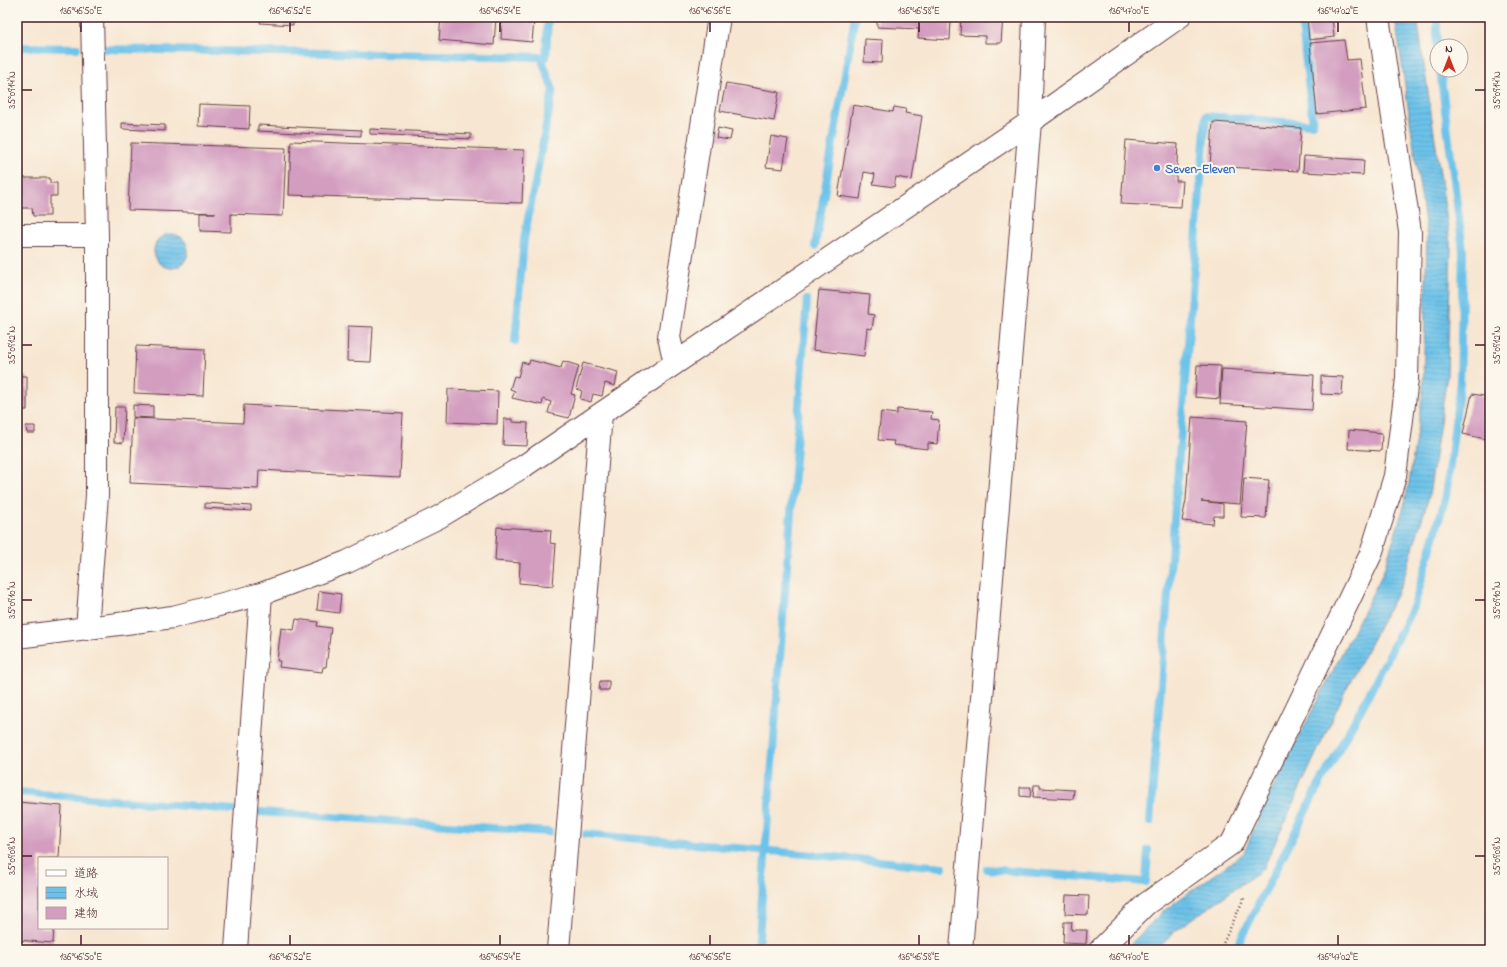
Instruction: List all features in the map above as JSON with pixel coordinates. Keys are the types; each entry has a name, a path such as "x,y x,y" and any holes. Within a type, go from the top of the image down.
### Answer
{"street":[{"path":"87,629 97,495 97,235 92,17"},
{"path":"675,363 669,338 719,17"},
{"path":"961,950 1030,122 1034,17"},
{"path":"17,638 172,617 261,594 347,562 438,517 524,466 1030,122 1179,17"},
{"path":"1100,950 1146,904 1232,843 1371,554 1395,476 1407,379 1410,232 1378,17"},
{"path":"17,235 97,235"},
{"path":"558,950 601,414"},
{"path":"236,950 261,594"}],"path":[{"path":"1220,950 1244,898"}],"water":[{"path":"1395,17 1417,17 1451,249 1447,375 1429,496 1402,584 1345,691 1263,869 1175,931 1157,950 1125,950 1162,912 1244,853 1266,801 1383,573 1404,506 1423,391 1427,237"},
{"path":"168,234 174,234 178,235 185,241 188,251 187,258 181,265 174,268 168,268 164,267 157,261 154,254 154,248 155,244 161,237"}],"building":[{"path":"261,17 293,17 293,25 260,23"},
{"path":"441,17 496,17 494,45 439,40"},
{"path":"502,17 526,17 526,19 534,20 532,42 501,39"},
{"path":"877,17 951,17 950,40 918,38 919,29 877,27"},
{"path":"961,17 1003,17 1001,43 985,43 985,36 960,35"},
{"path":"1307,17 1332,17 1334,37 1309,40"},
{"path":"865,39 883,40 882,63 864,62"},
{"path":"1344,40 1347,60 1360,59 1366,109 1317,114 1310,43"},
{"path":"726,83 779,92 774,121 720,111"},
{"path":"199,104 250,106 249,129 198,126"},
{"path":"853,105 893,112 894,107 906,109 905,113 922,116 912,180 896,177 894,187 873,184 875,174 864,172 860,199 838,196"},
{"path":"1213,122 1301,128 1298,171 1210,166"},
{"path":"122,123 165,125 165,131 122,129"},
{"path":"258,125 361,130 361,136 258,131"},
{"path":"718,128 732,131 730,140 716,138"},
{"path":"370,129 471,134 471,139 370,134"},
{"path":"771,136 788,139 783,169 766,167"},
{"path":"1126,140 1178,144 1176,181 1183,181 1181,207 1121,204"},
{"path":"291,141 524,150 522,203 289,195"},
{"path":"131,143 286,148 283,216 231,214 231,232 200,231 200,213 216,213 128,210"},
{"path":"1304,156 1364,160 1363,175 1303,172"},
{"path":"17,178 50,178 50,183 57,183 57,196 50,196 50,216 33,216 32,208 17,208"},
{"path":"819,290 870,295 868,314 874,315 872,329 867,328 864,356 813,350"},
{"path":"348,326 373,327 371,362 347,361"},
{"path":"136,346 205,349 203,396 134,393"},
{"path":"530,360 561,368 563,361 579,366 571,394 575,395 569,418 548,413 551,402 543,399 542,405 512,398 515,391 510,389 514,376 518,377 522,362 529,364"},
{"path":"583,363 618,372 615,386 605,383 602,396 593,394 591,402 580,399 582,391 576,389"},
{"path":"1197,365 1221,366 1219,399 1195,397"},
{"path":"1222,369 1314,375 1312,410 1220,404"},
{"path":"17,376 27,376 27,410 17,410"},
{"path":"1321,376 1343,377 1342,395 1321,394"},
{"path":"448,389 498,391 497,424 447,422"},
{"path":"1472,394 1490,397 1490,440 1463,434"},
{"path":"133,405 153,406 153,418 133,417"},
{"path":"244,405 403,413 400,477 259,470 258,489 130,483 133,418 243,423"},
{"path":"115,407 125,407 123,443 114,442"},
{"path":"897,409 932,412 931,419 939,420 937,444 928,443 928,449 893,445 894,441 878,440 881,412 897,414"},
{"path":"1192,417 1247,421 1240,504 1201,501 1223,504 1223,516 1214,516 1213,524 1182,521 1186,500"},
{"path":"504,419 512,419 512,422 528,423 527,446 503,445"},
{"path":"26,426 35,426 35,433 27,433"},
{"path":"1349,430 1382,433 1381,451 1348,449"},
{"path":"1244,478 1269,480 1266,518 1241,517"},
{"path":"205,503 251,506 251,511 205,508"},
{"path":"497,527 551,530 550,543 556,544 553,586 519,583 520,563 495,561"},
{"path":"319,591 341,594 339,613 317,610"},
{"path":"296,619 318,622 317,626 331,628 326,667 323,667 322,672 279,667 280,661 277,661 281,628 294,630"},
{"path":"600,681 609,681 609,690 599,690"},
{"path":"1034,785 1040,785 1040,788 1074,790 1073,799 1033,797"},
{"path":"1020,787 1031,787 1030,797 1020,796"},
{"path":"18,802 62,806 59,857 38,857 38,929 54,929 53,943 17,940"},
{"path":"1066,895 1089,896 1088,915 1065,914"},
{"path":"1064,922 1072,922 1071,930 1087,930 1086,944 1063,943"}],"waterway":[{"path":"105,49 546,57 548,17"},
{"path":"815,246 855,17"},
{"path":"1150,822 1206,116 1313,124 1301,17"},
{"path":"1437,17 1437,38"},
{"path":"17,47 77,48"},
{"path":"515,341 524,239 553,90 541,57"},
{"path":"1235,950 1315,793 1367,698 1415,603 1446,496 1460,382 1463,251 1441,78"},
{"path":"758,950 807,300"},
{"path":"17,792 234,810"},
{"path":"259,812 549,832"},
{"path":"586,834 943,867"},
{"path":"987,869 1146,882 1148,850"}],"place":[{"name":"Seven-Eleven","path":"1157,168"}]}
